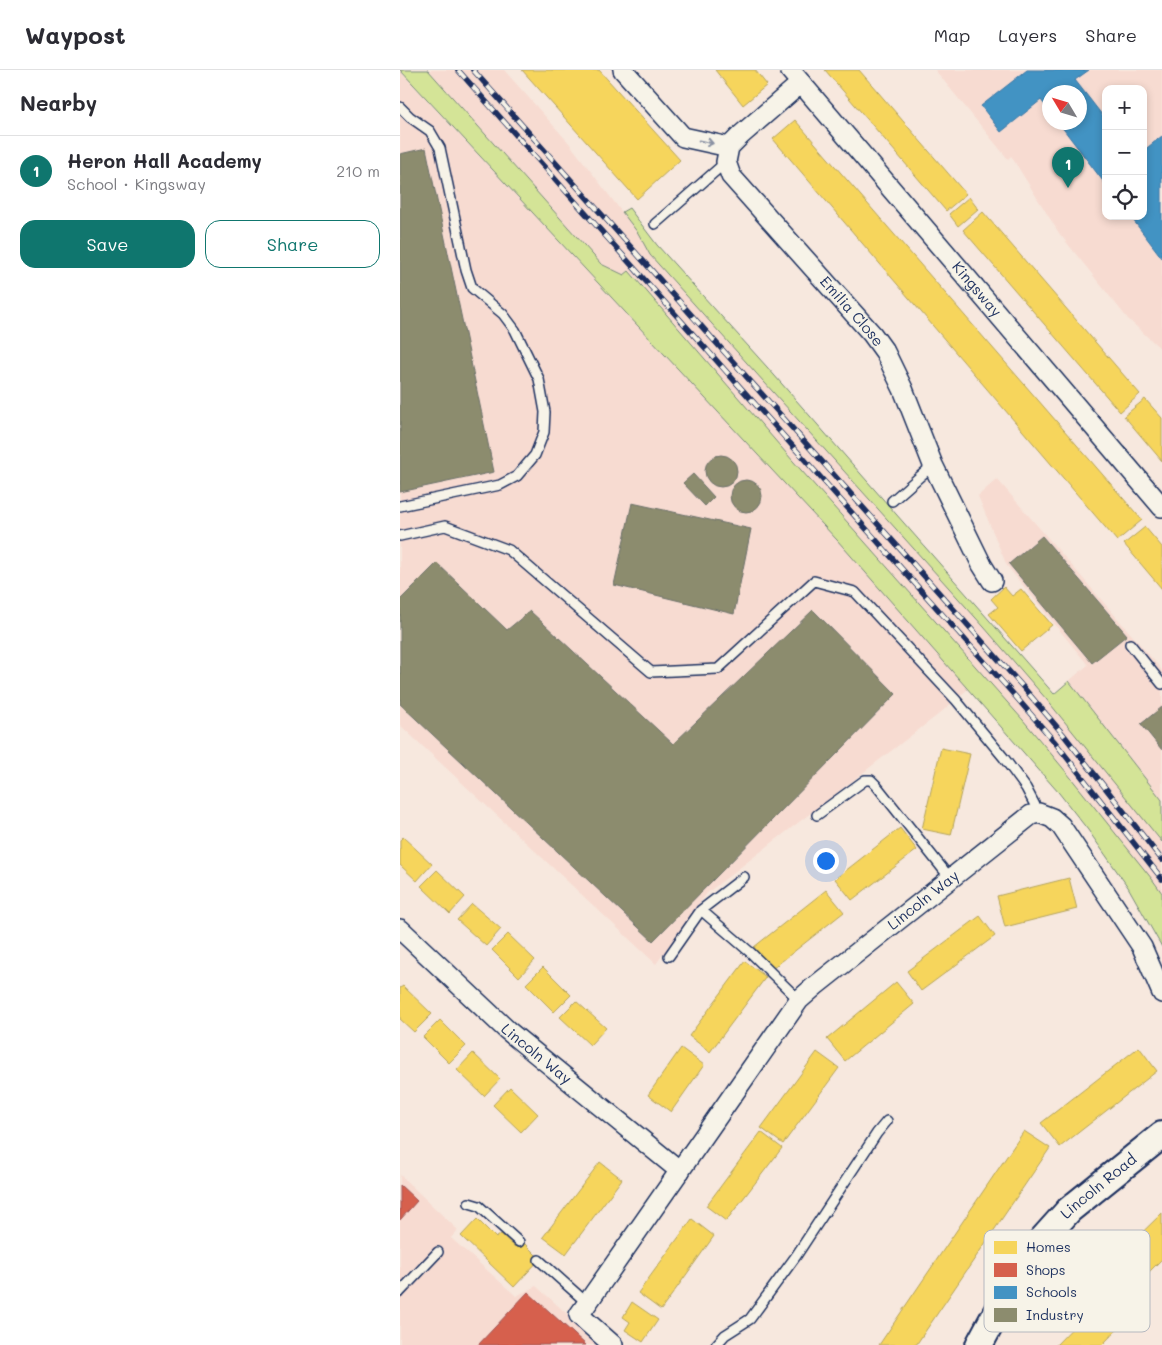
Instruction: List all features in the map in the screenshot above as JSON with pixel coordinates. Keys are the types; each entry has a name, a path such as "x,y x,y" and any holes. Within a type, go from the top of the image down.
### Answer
{"street":[{"path":"623,70 683,137 728,155 741,135 796,77"},
{"name":"Kingsway","path":"796,77 1162,507"},
{"name":"Emilia Close","path":"728,155 731,176 738,186 872,334 885,352 903,389 933,465 982,565 992,581"},
{"path":"1039,813 1052,818 1066,834 1142,947 1162,993"},
{"name":"Lincoln Way","path":"587,1303 799,1000 950,878 1030,816 1039,813"},
{"name":"Lincoln Way","path":"400,929 507,1030 680,1171"},
{"name":"Lincoln Road","path":"1051,1230 1069,1210 1162,1135"},
{"path":"587,1303 579,1315 613,1345"},
{"name":"Lincoln Road","path":"979,1345 986,1332"}],"lane":[{"path":"400,107 410,117 430,131 440,148 466,270 472,288 503,314 515,330 539,379 546,412 544,432 536,455 517,476 500,485 400,506"},
{"path":"655,224 728,155"},
{"path":"892,501 933,465"},
{"path":"400,536 446,526 510,550 651,672 718,669 814,581 855,592 968,714 1026,788 1039,813"},
{"path":"1130,644 1162,684"},
{"path":"817,815 864,780 871,780 950,878"},
{"path":"669,956 701,910 744,877"},
{"path":"701,910 751,953 799,1000"},
{"path":"716,1345 725,1335 750,1319 796,1256 877,1133 887,1121"},
{"path":"469,1203 479,1206 519,1242"},
{"path":"400,1292 438,1252"},
{"path":"539,1260 587,1303"}],"shaded area":[{"path":"428,70 504,70 569,143 638,233 650,255 984,627 1047,700 1146,821 1162,843 1162,893 1023,720 793,461 629,271 624,275 601,264"},
{"path":"935,70 1162,70 1162,350 1128,319 1059,233 1011,156 1008,159"},
{"path":"400,71 837,540 968,689 939,714 707,893 656,964 400,725"},
{"path":"997,479 1162,670 1162,800 1069,681 1088,665 1007,566 978,496"},
{"path":"400,1175 458,1230 451,1238 516,1296 536,1286 602,1345 400,1345"}],"green space":[{"path":"400,70 428,70 601,264 624,275 629,271 793,461 1023,720 1162,893 1162,947 1128,887 1059,793 837,540"},
{"path":"629,208 657,245 767,367 1054,694 1069,681 1162,800 1162,842 1047,700 984,627 650,255 638,233 622,212"}],"building: Homes":[{"path":"522,70 599,70 680,160 637,199"},
{"path":"715,70 755,70 767,85 743,105"},
{"path":"825,70 859,70 966,194 946,211"},
{"path":"795,120 1142,520 1117,541 773,139"},
{"path":"969,197 978,209 958,226 949,214"},
{"path":"983,212 1140,394 1120,412 963,230"},
{"path":"1145,399 1162,418 1162,461 1124,416"},
{"path":"1145,527 1162,547 1162,589 1124,544"},
{"path":"1004,587 1012,596 1021,589 1052,625 1021,651 989,614 998,607 991,599"},
{"path":"941,748 970,754 951,835 922,829"},
{"path":"900,828 917,850 852,900 835,879"},
{"path":"403,837 432,864 417,881 400,865 400,840"},
{"path":"437,870 465,897 450,914 421,886"},
{"path":"1069,878 1077,909 1005,927 997,896"},
{"path":"826,890 844,912 772,969 754,947"},
{"path":"472,904 501,929 486,946 457,920"},
{"path":"980,916 995,936 921,991 907,971"},
{"path":"508,934 535,960 519,977 492,950"},
{"path":"745,961 766,977 710,1052 689,1036"},
{"path":"543,967 571,995 554,1012 526,984"},
{"path":"896,982 914,1004 845,1061 827,1039"},
{"path":"403,986 432,1014 414,1032 400,1019 400,988"},
{"path":"576,1001 606,1028 590,1045 560,1017"},
{"path":"440,1020 466,1046 449,1063 423,1037"},
{"path":"1139,1047 1157,1071 1060,1147 1041,1123"},
{"path":"681,1048 704,1065 671,1112 648,1095"},
{"path":"817,1052 839,1068 783,1144 761,1128"},
{"path":"473,1053 500,1079 484,1096 457,1070"},
{"path":"510,1087 538,1114 521,1132 493,1105"},
{"path":"1024,1131 1050,1148 994,1230 984,1230 984,1245 916,1345 879,1345"},
{"path":"761,1132 782,1148 726,1221 706,1206"},
{"path":"600,1162 622,1179 566,1254 543,1237"},
{"path":"1162,1213 1162,1259 1150,1271 1150,1230 1145,1230"},
{"path":"477,1219 496,1238 501,1234 515,1247 521,1240 540,1259 514,1287 461,1236"},
{"path":"692,1219 714,1236 661,1310 638,1293"},
{"path":"632,1302 658,1320 643,1342 625,1330 630,1322 623,1317"},
{"path":"1069,1332 1115,1332 1102,1345 1056,1345"}],"building: Shops":[{"path":"400,1185 417,1201 400,1220"},
{"path":"528,1292 586,1345 478,1345"}],"building: Schools":[{"path":"1027,70 1089,70 1075,80 1079,85 1042,85 1042,101 1041,100 1001,132 981,106"},
{"path":"1087,95 1102,115 1102,180 1064,130 1087,130"},
{"path":"1162,136 1162,258 1133,220 1147,220 1147,148"}],"building: Industry":[{"path":"426,148 494,472 400,492 400,154"},
{"path":"721,455 727,456 732,460 736,465 736,477 732,482 727,486 721,487 715,486 710,482 706,477 705,471 706,465 710,460 715,456"},
{"path":"693,474 714,497 705,506 683,483"},
{"path":"746,480 752,481 757,485 761,490 761,502 757,507 752,511 746,512 740,511 735,507 731,502 730,496 731,490 735,485 740,481"},
{"path":"632,503 751,529 734,614 614,585"},
{"path":"1042,536 1127,635 1092,663 1009,564"},
{"path":"437,563 507,630 530,611 673,744 813,610 896,694 653,941 400,704 400,600"},
{"path":"1162,707 1162,750 1141,724"}],"railway":[{"path":"458,70 1015,696 1054,741 1162,879"},
{"path":"473,70 1023,687 1063,734 1162,860"}],"place":[{"name":"Heron Hall Academy","path":"1068,188"}]}
